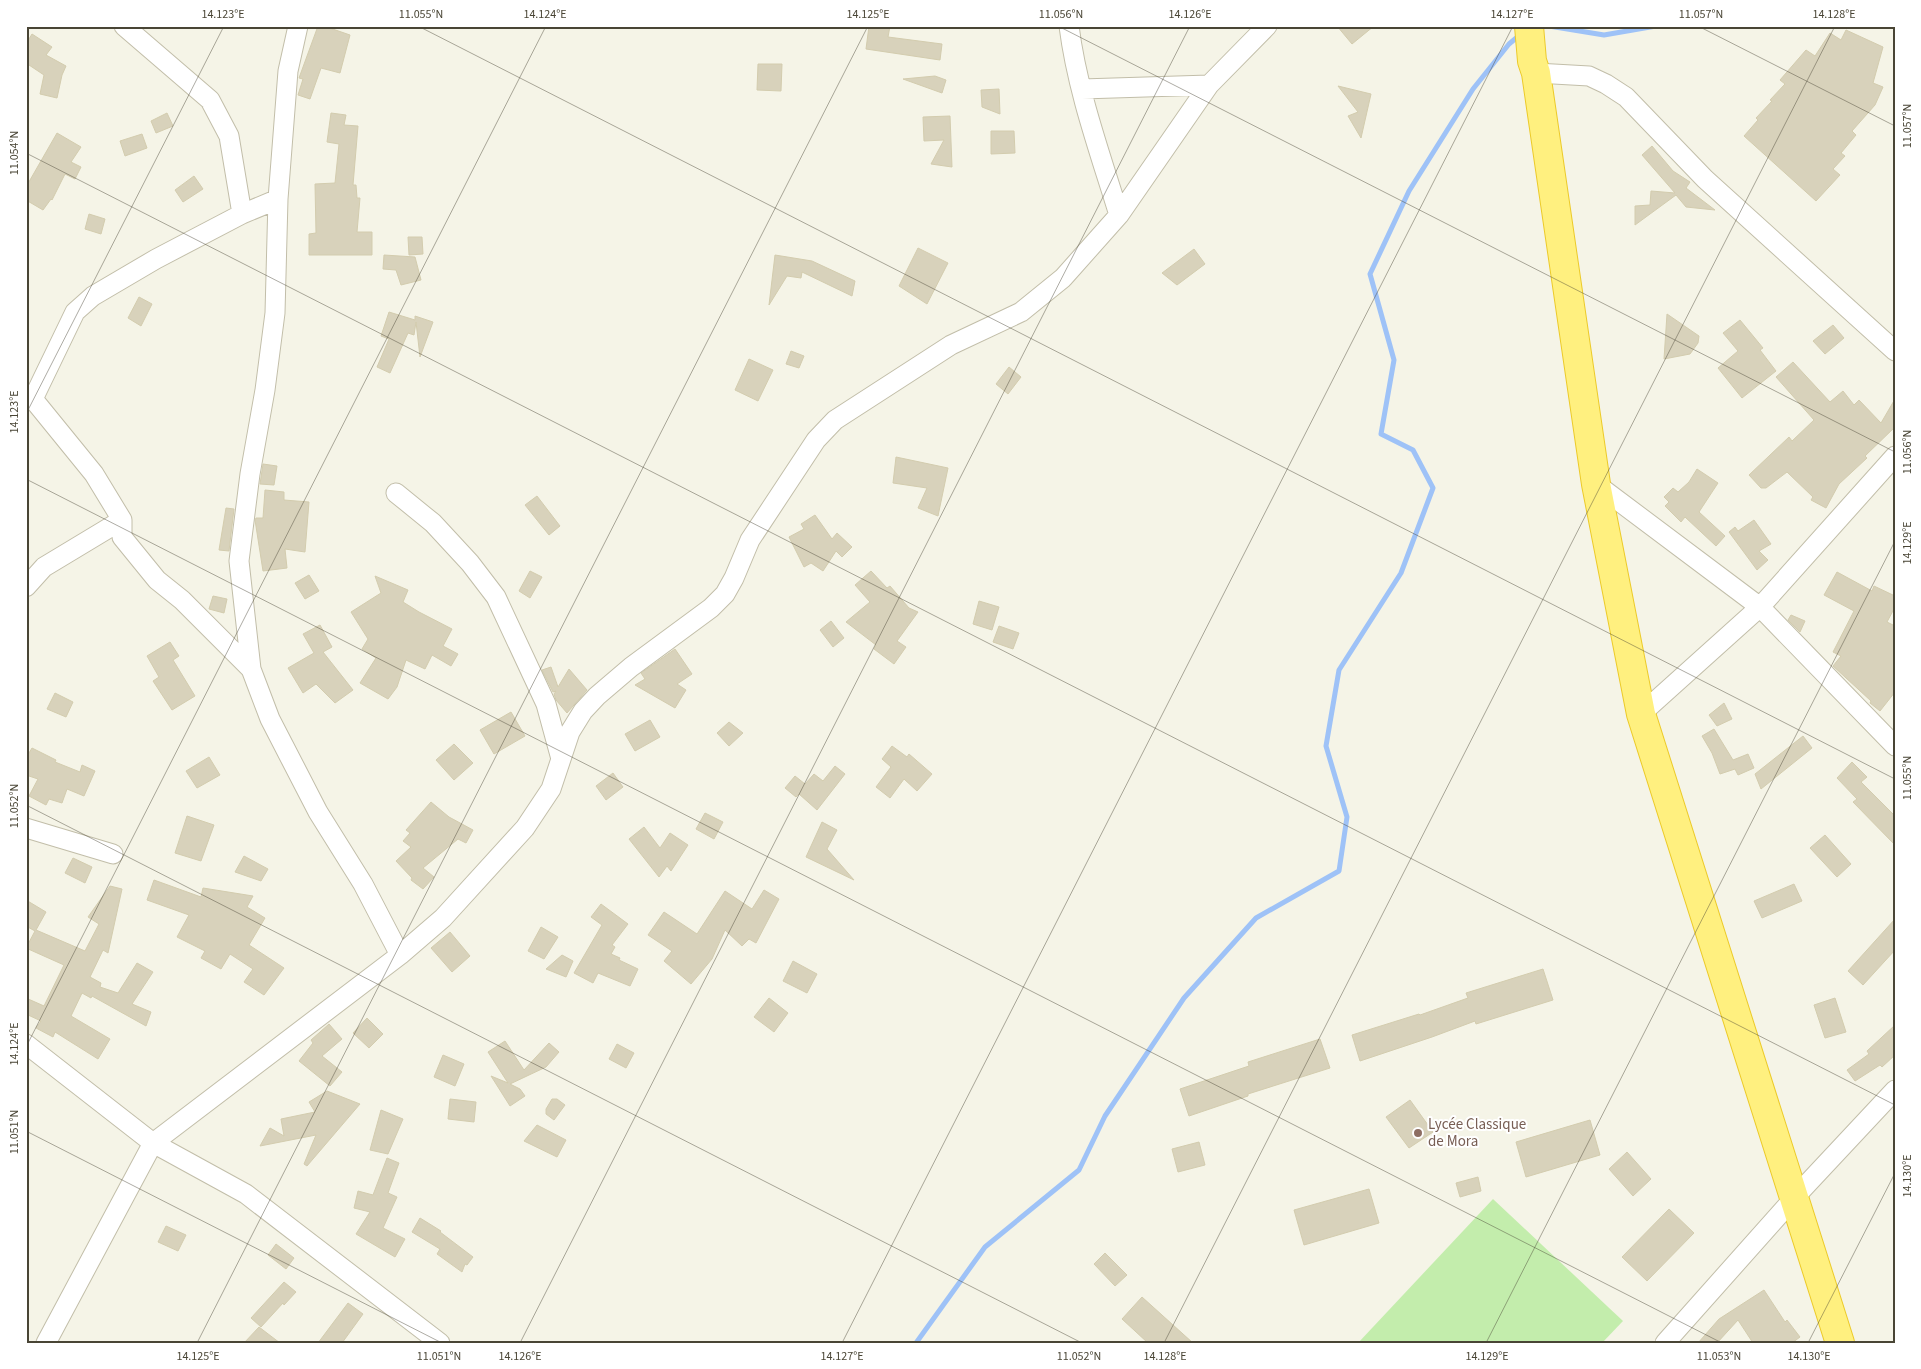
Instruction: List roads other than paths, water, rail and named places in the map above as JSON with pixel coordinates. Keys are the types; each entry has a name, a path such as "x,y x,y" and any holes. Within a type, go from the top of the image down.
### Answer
{"highway":[{"path":"1529,26 1596,484 1641,714 1840,1343"}],"street":[{"path":"124,26 210,100 229,136 242,214"},
{"path":"298,26 288,71 278,199 275,313 265,390 250,474 239,562 251,669 270,719 318,812 363,884 400,955"},
{"path":"1069,26 1072,51 1082,90 1118,216"},
{"path":"46,1343 153,1142 400,955 444,918 525,828 551,789 570,732 583,711 597,696 631,667 711,608 725,594 750,540 816,440 835,420 951,345 1021,312 1063,278 1118,216 1210,85 1267,26"},
{"path":"1534,67 1590,76 1626,97 1705,179 1895,351"},
{"path":"1082,90 1210,85"},
{"path":"251,669 182,600 157,580 122,537 122,520 94,474 30,396 75,312 92,296 156,259 242,214 278,199"},
{"path":"1641,714 1760,607 1895,456"},
{"path":"1596,484 1760,607 1895,746"},
{"path":"396,493 433,524 470,563 496,597 546,704 560,759"},
{"path":"26,587 44,567 122,520"},
{"path":"26,828 113,854"},
{"path":"26,1044 153,1142 246,1194 440,1343"},
{"path":"1665,1343 1794,1198 1895,1090"}],"waterway":[{"path":"1549,26 1604,35 1656,26"},
{"path":"916,1343 985,1247 1079,1170 1105,1116 1184,998 1256,918 1339,871 1347,817 1326,746 1339,670 1401,573 1433,488 1413,450 1381,434 1394,360 1370,274 1409,191 1473,89 1509,44 1521,34"}],"place":[{"name":"Lycée Classique de Mora","path":"1418,1133"}]}
